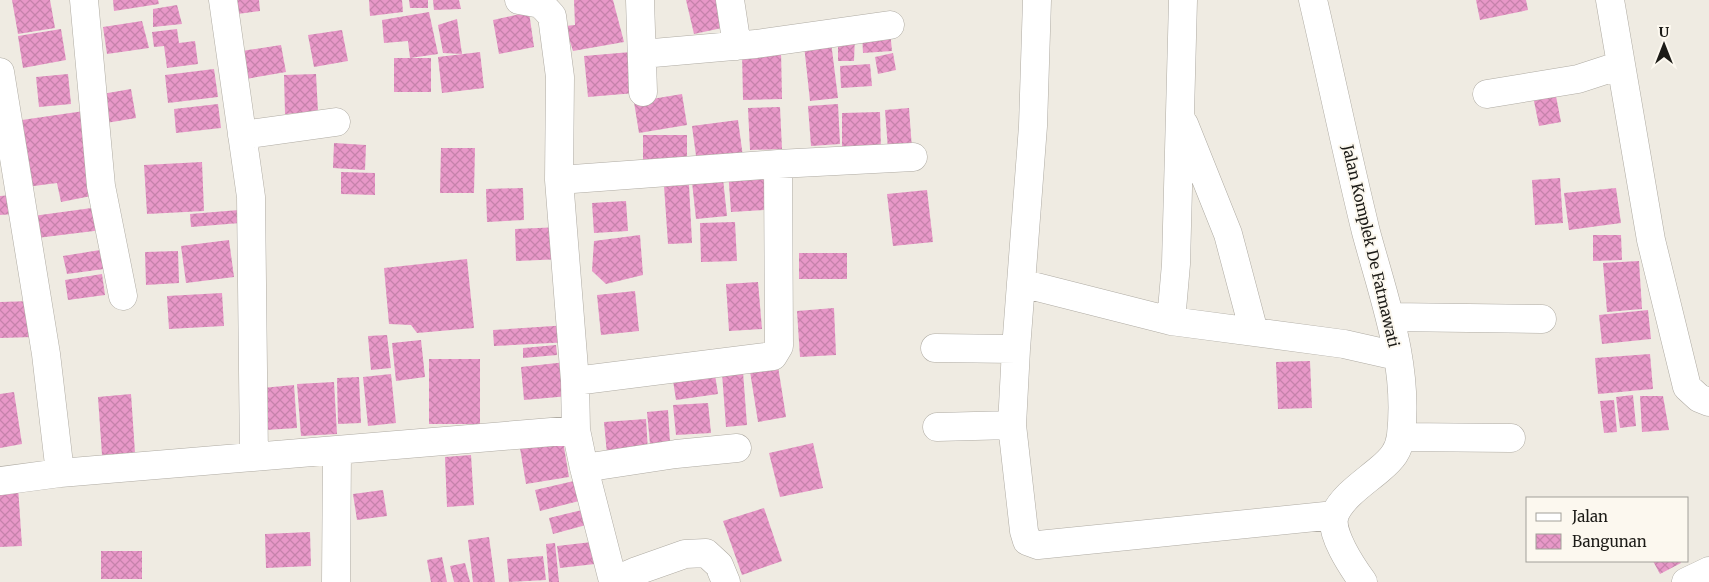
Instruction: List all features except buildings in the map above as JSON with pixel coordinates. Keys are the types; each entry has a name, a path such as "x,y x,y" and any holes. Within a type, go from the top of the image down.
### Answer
{"street":[{"path":"84,0 101,186 123,296"},
{"path":"223,0 251,196 254,457"},
{"path":"519,0 541,4 552,16 560,77 559,180 575,381 576,430 612,582 685,554 706,553 719,565 726,582"},
{"path":"640,0 643,92"},
{"path":"730,0 737,46"},
{"path":"1037,0 1033,126 1012,425 1024,530 1027,541 1038,545 1335,516 1336,532 1348,561 1363,582"},
{"path":"1171,321 1176,264 1183,0"},
{"name":"Jalan Komplek De Fatmawati","path":"1313,0 1366,232 1391,317 1402,388 1401,437 1394,457 1347,498 1335,516"},
{"path":"1610,0 1651,240 1686,387 1699,398 1709,402"},
{"path":"642,54 737,46 890,25"},
{"path":"1487,94 1578,79 1622,65"},
{"path":"0,72 45,345 60,474"},
{"path":"1180,114 1228,234 1254,332"},
{"path":"242,136 336,122"},
{"path":"559,180 778,164 913,157"},
{"path":"575,381 773,356 779,346 778,164"},
{"path":"1021,283 1171,321 1344,344 1397,356"},
{"path":"1391,317 1542,320"},
{"path":"935,348 1016,349"},
{"path":"937,427 1012,425"},
{"path":"0,481 60,474 576,430"},
{"path":"1401,437 1511,438"},
{"path":"584,468 676,454 737,448"},
{"path":"336,582 337,451"},
{"path":"1686,582 1709,571"}]}
